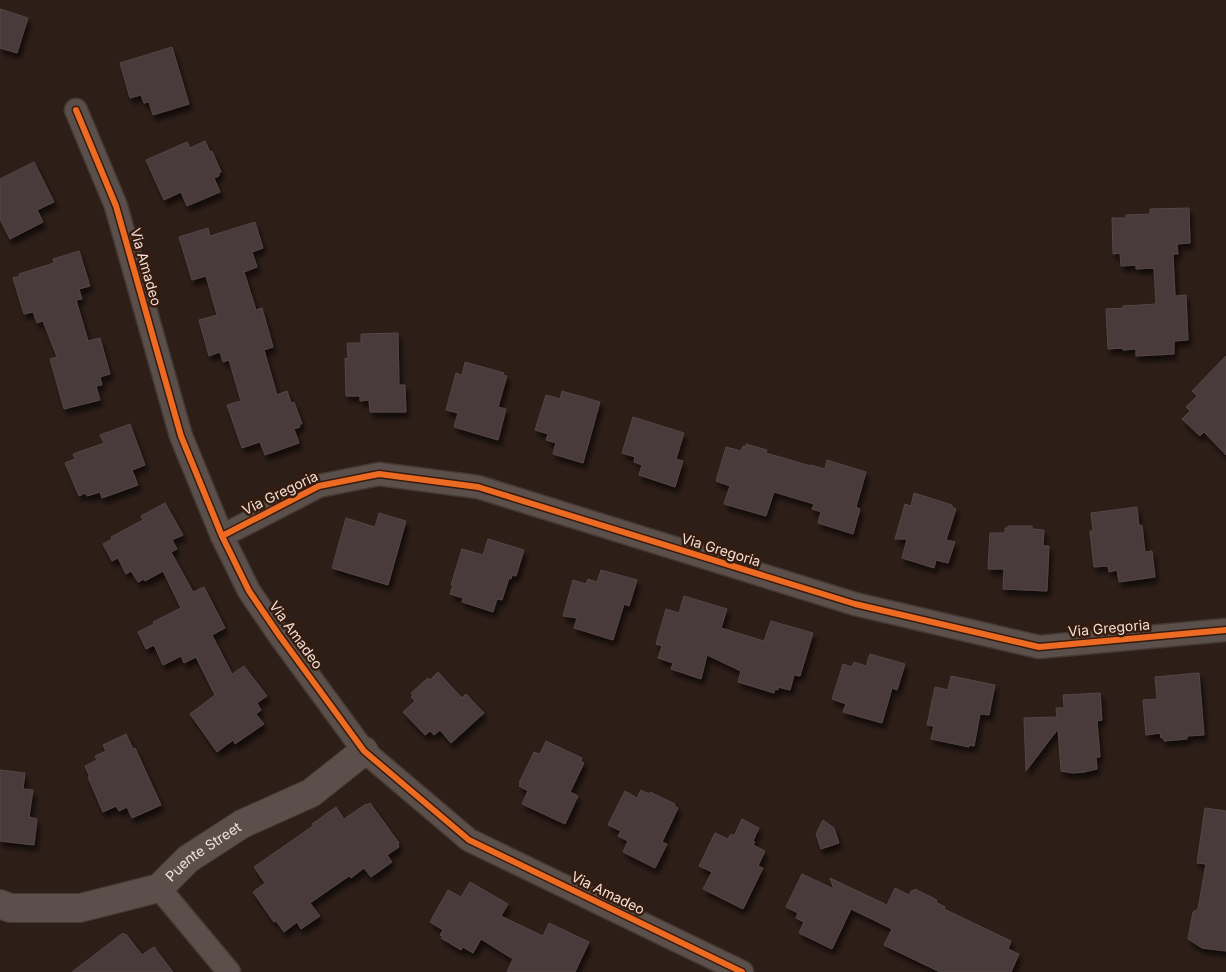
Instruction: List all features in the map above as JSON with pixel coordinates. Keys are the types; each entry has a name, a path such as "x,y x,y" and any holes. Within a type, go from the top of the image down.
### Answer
{"street":[{"name":"Via Amadeo","path":"76,110 116,206 181,436 222,536 249,591 364,751 469,840 742,972"},
{"name":"Via Gregoria","path":"222,536 319,486 379,474 478,487 855,604 1038,647 1226,630"},
{"name":"Puente Street","path":"0,904 10,908 80,908 159,888 188,859 242,824 311,793 364,751"},
{"path":"159,888 229,972"}],"building":[{"path":"0,9 28,18 17,53 0,48"},
{"path":"172,47 189,104 153,115 149,102 144,103 141,95 130,98 120,63"},
{"path":"205,141 210,152 212,151 221,172 219,176 214,178 220,192 187,206 181,192 164,200 146,160 187,142 190,148"},
{"path":"34,162 54,202 37,210 43,222 10,239 0,219 0,179"},
{"path":"1189,208 1190,243 1177,244 1178,254 1173,254 1175,296 1186,295 1188,340 1174,341 1174,354 1136,356 1136,349 1108,349 1106,309 1156,304 1154,268 1136,269 1136,265 1121,266 1120,253 1113,254 1112,218 1126,218 1126,215 1150,214 1150,209"},
{"path":"255,222 263,248 252,252 257,267 244,272 256,310 262,308 273,347 264,350 277,395 287,391 291,403 294,402 302,424 299,424 300,427 294,429 299,443 265,455 260,442 242,448 227,405 241,401 229,360 223,362 220,352 209,356 199,320 217,315 206,276 192,280 179,237 208,228 210,236"},
{"path":"79,251 90,286 79,289 82,299 76,300 88,341 100,338 110,374 100,377 102,385 96,386 100,400 64,409 50,359 57,357 43,321 37,323 33,312 24,314 13,278 20,276 19,274 54,263 53,259"},
{"path":"398,333 399,385 405,385 406,412 370,412 369,400 360,401 360,396 346,396 345,358 348,359 347,343 361,343 361,334"},
{"path":"1226,356 1226,455 1204,432 1200,436 1182,419 1190,411 1186,407 1197,396 1192,391"},
{"path":"465,362 504,373 503,375 507,376 498,407 506,409 498,440 454,427 458,413 446,410 456,373 462,375"},
{"path":"562,391 600,402 583,463 553,454 556,443 546,440 548,434 535,430 546,395 560,399"},
{"path":"633,417 684,433 676,459 683,461 675,487 639,475 642,465 634,462 635,457 622,453"},
{"path":"130,424 145,465 132,470 138,485 102,498 100,492 87,496 85,493 79,496 65,463 75,459 73,454 104,443 100,435"},
{"path":"746,444 767,450 766,453 811,466 825,469 827,460 866,472 856,507 860,509 853,534 818,523 821,512 812,509 814,504 774,492 766,516 724,504 730,486 716,481 726,447 741,451 743,446 746,447"},
{"path":"914,493 952,505 956,509 946,540 955,542 948,563 936,560 934,568 902,558 907,539 895,539 905,504 911,506"},
{"path":"165,503 183,535 172,540 177,549 171,552 193,592 204,587 225,628 212,635 232,674 244,666 267,696 257,703 261,710 256,714 264,724 235,744 233,740 217,752 190,714 215,695 196,657 184,663 181,656 163,665 154,645 146,649 138,632 181,608 163,571 145,581 144,579 138,582 131,571 126,574 118,558 112,561 103,544 112,539 111,537 143,520 141,516"},
{"path":"1137,507 1139,526 1142,525 1145,552 1152,551 1155,577 1119,582 1117,570 1109,572 1108,566 1094,567 1090,531 1093,531 1091,513"},
{"path":"379,513 406,521 388,585 332,568 346,518 375,527"},
{"path":"1008,526 1032,526 1032,529 1044,530 1043,546 1049,546 1047,591 1003,589 1004,569 988,569 990,533 1005,533 1005,528 1008,528"},
{"path":"488,539 524,550 516,576 512,575 511,579 509,578 502,600 497,599 493,612 462,602 463,598 450,594 462,549 483,555"},
{"path":"601,570 637,580 629,606 624,604 613,640 574,628 577,618 563,616 573,580 586,584 588,579 597,582"},
{"path":"684,596 727,609 721,628 764,641 771,621 813,633 800,676 794,675 790,690 778,687 778,690 775,689 774,693 738,682 741,671 707,655 701,679 671,669 673,663 658,658 662,646 656,644 666,609 679,613"},
{"path":"870,654 905,664 897,690 892,688 882,723 843,712 846,704 832,699 843,664 852,667 854,662 866,666"},
{"path":"438,672 462,698 466,694 484,713 451,743 440,730 434,735 430,731 425,735 403,712 415,701 411,697 413,696 411,693"},
{"path":"1199,673 1204,735 1187,736 1187,739 1164,741 1160,733 1146,735 1143,700 1157,699 1155,677"},
{"path":"951,676 995,685 989,715 980,714 974,746 969,745 969,747 931,739 934,726 927,725 935,687 948,690"},
{"path":"1100,693 1102,720 1097,721 1100,757 1096,757 1097,769 1073,773 1061,771 1058,729 1026,771 1024,718 1057,717 1056,708 1064,708 1063,695"},
{"path":"126,734 133,749 135,748 161,805 132,818 127,807 119,811 116,806 103,812 85,766 97,760 95,756 106,751 103,745"},
{"path":"546,741 582,758 581,761 584,763 570,792 578,796 565,824 522,804 528,791 519,786 521,783 519,783 534,752 540,754"},
{"path":"0,770 25,773 23,789 33,790 29,817 37,819 34,845 0,841"},
{"path":"641,790 649,794 650,792 675,804 674,806 678,808 662,842 667,844 655,868 623,852 628,841 618,836 621,831 608,825 625,791 637,798"},
{"path":"370,803 399,843 399,847 387,855 392,862 371,877 364,868 351,878 349,876 310,903 320,916 301,929 297,922 284,932 276,921 274,922 253,892 265,883 254,867 313,826 312,824 336,807 344,819"},
{"path":"1205,808 1226,811 1226,951 1202,948 1188,939 1193,912 1198,909 1206,864 1197,863"},
{"path":"742,819 759,828 753,845 765,851 758,866 763,868 743,909 703,889 712,872 699,866 715,833 728,839 731,834 734,836"},
{"path":"823,820 834,828 839,843 821,849 816,834"},
{"path":"802,874 834,889 830,878 887,905 895,888 909,895 915,889 937,900 936,902 945,907 944,909 1011,941 1008,949 1019,954 1011,972 940,972 884,945 892,929 851,909 832,949 799,933 804,922 796,918 798,913 786,907"},
{"path":"470,882 508,904 501,916 543,936 549,923 589,942 575,972 507,972 513,959 481,939 473,953 463,947 461,950 441,938 443,936 440,935 443,930 430,922 448,890 461,897"},
{"path":"123,933 126,934 142,955 154,947 173,972 72,972"}],"cycle path":[{"path":"76,110 116,206 181,436 222,536 249,591 364,751 469,840 742,972"},
{"path":"222,536 319,486 379,474 478,487 855,604 1039,647 1226,630"}]}
